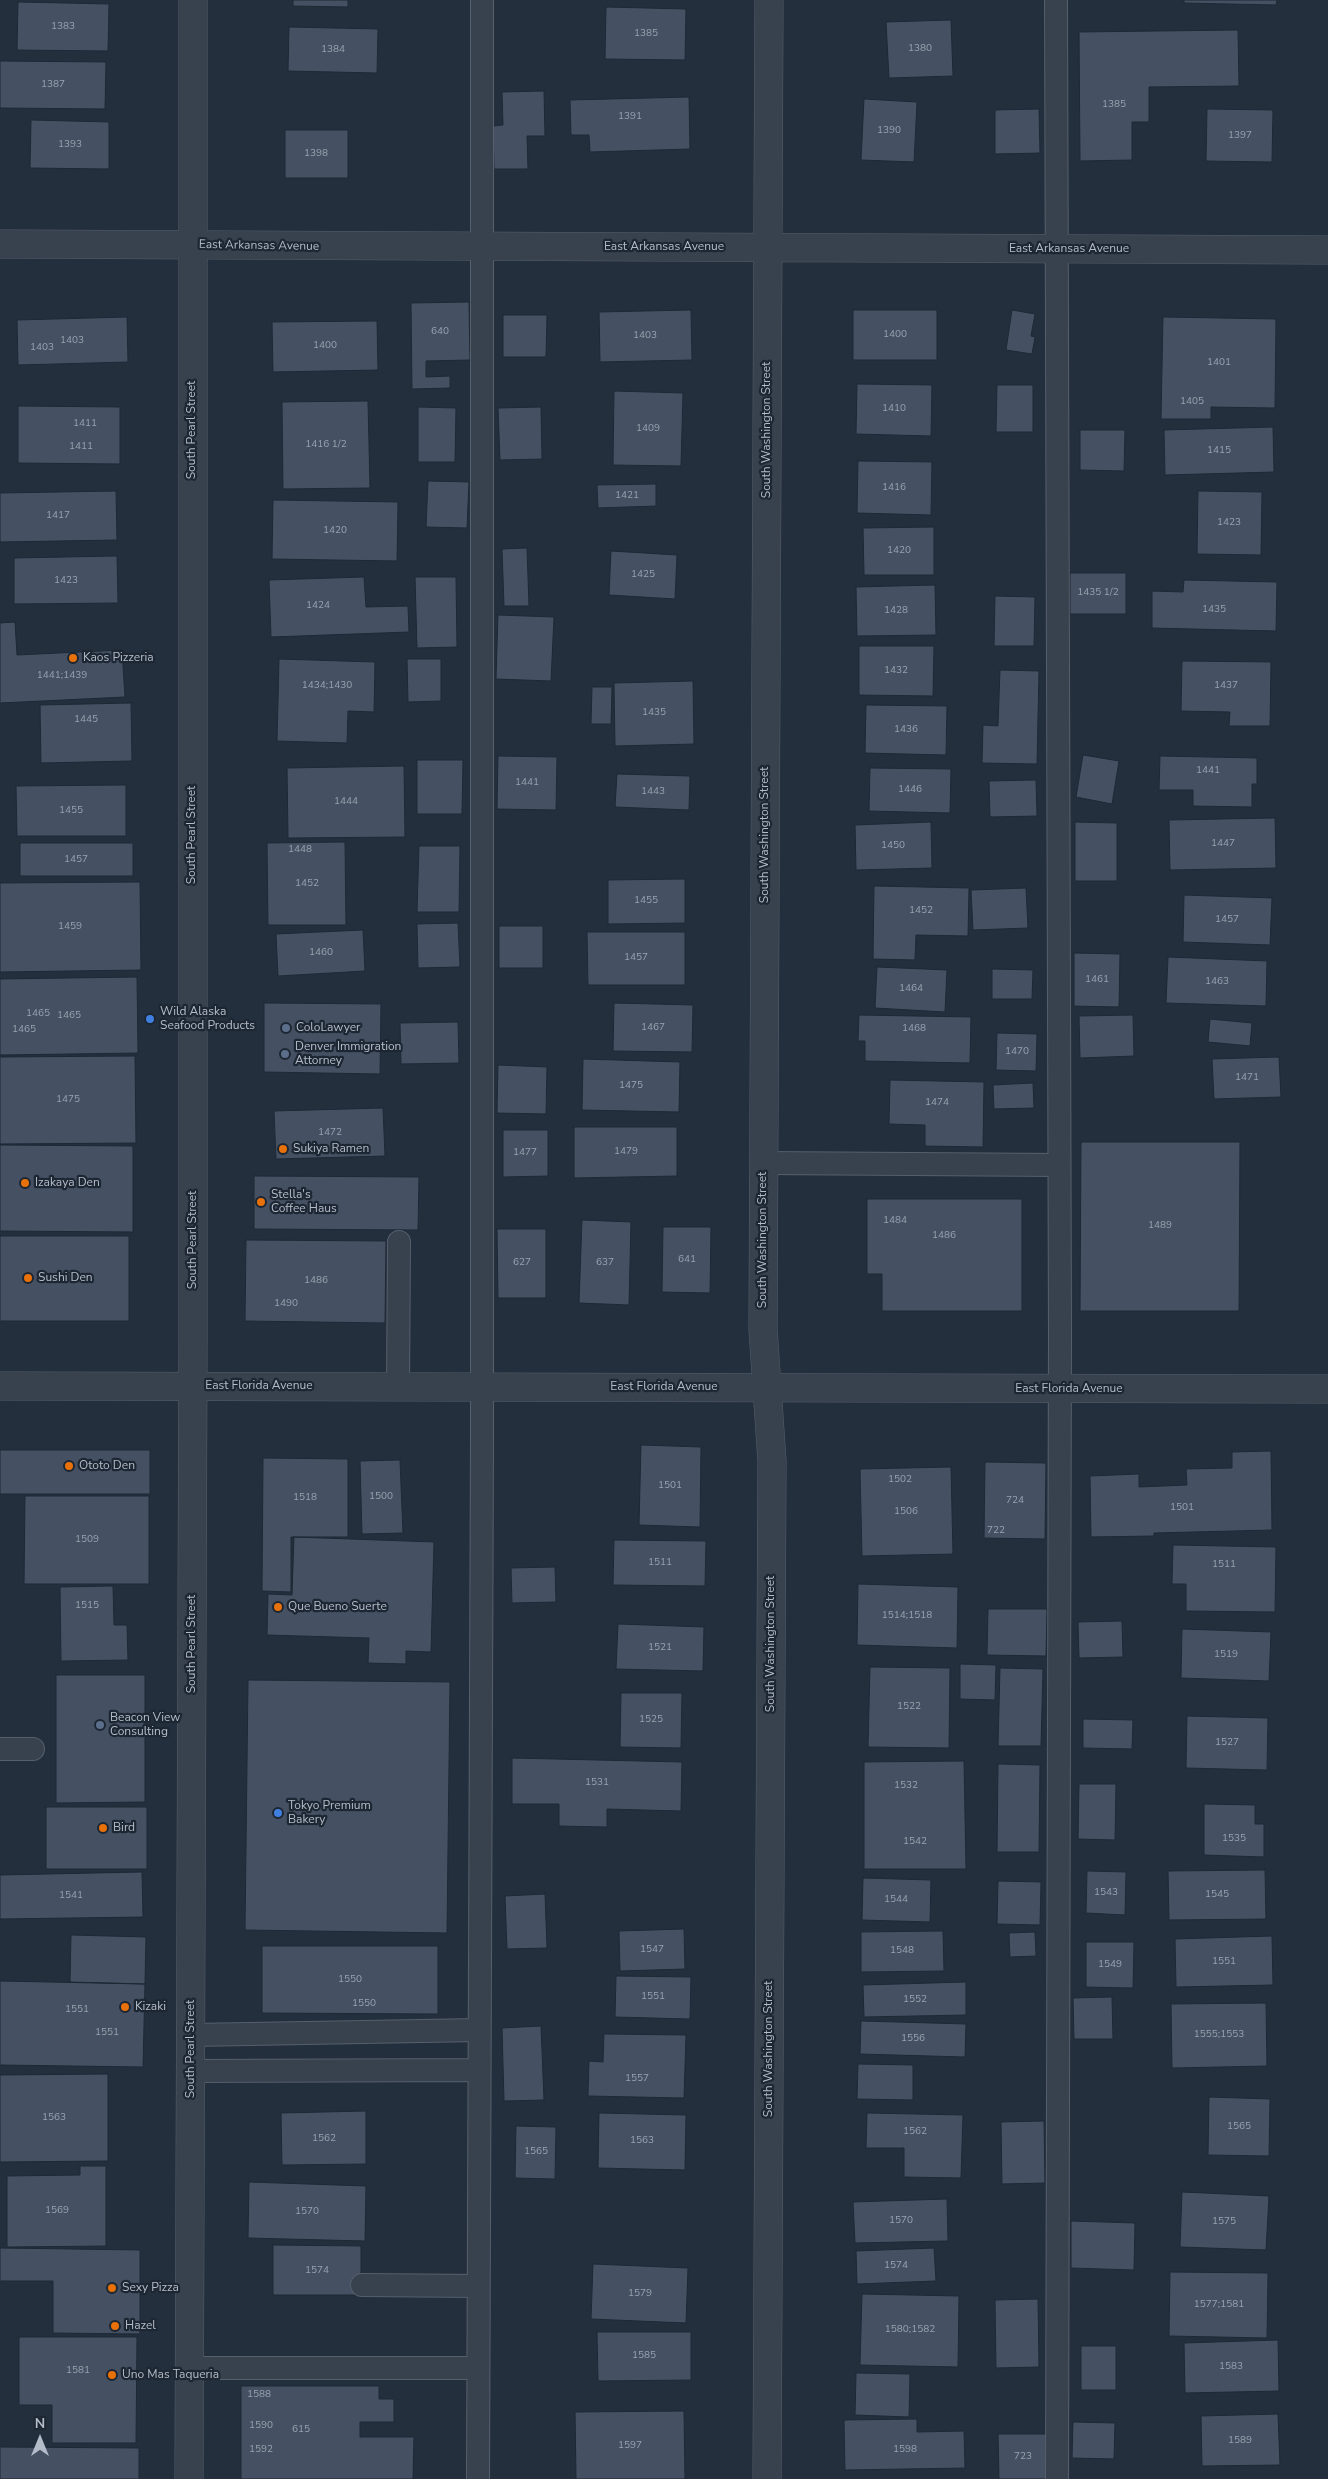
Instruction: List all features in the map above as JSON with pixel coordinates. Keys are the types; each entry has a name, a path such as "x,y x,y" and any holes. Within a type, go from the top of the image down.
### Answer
{"street":[{"name":"South Pearl Street","path":"189,2479 193,1386 191,245 193,0"},
{"name":"South Washington Street","path":"767,2479 772,1481 768,1387 763,1329 763,1163 769,0"},
{"name":"East Arkansas Avenue","path":"0,244 1328,250"},
{"name":"East Florida Avenue","path":"0,1386 1328,1389"}],"lane":[{"path":"478,2479 482,0"},
{"path":"1056,0 1060,1389 1057,2479"},
{"path":"763,1163 1059,1165"},
{"path":"398,1387 399,1242"},
{"path":"0,1749 33,1749"},
{"path":"191,2035 479,2030"},
{"path":"190,2071 479,2070"},
{"path":"362,2285 478,2286"},
{"path":"189,2368 478,2368"}],"building":[{"path":"293,0 348,0 348,7 293,6"},
{"path":"1184,0 1277,0 1276,5 1184,3"},
{"path":"18,2 109,4 108,51 17,50"},
{"path":"606,7 686,9 685,60 605,59"},
{"path":"951,20 953,76 889,78 886,22"},
{"path":"289,27 378,29 377,73 288,71"},
{"path":"1238,30 1239,86 1149,87 1149,122 1132,122 1132,160 1080,161 1079,32"},
{"path":"0,61 106,62 105,109 0,108"},
{"path":"544,91 545,136 527,136 528,169 494,169 493,126 503,125 502,92"},
{"path":"689,97 690,149 590,152 589,135 571,135 570,100"},
{"path":"864,99 917,102 914,162 861,160"},
{"path":"1039,109 1040,153 995,154 995,110"},
{"path":"1207,109 1273,110 1272,162 1206,161"},
{"path":"31,120 109,122 109,169 30,168"},
{"path":"285,130 348,130 348,178 285,178"},
{"path":"469,302 470,360 426,361 426,377 450,376 450,388 412,389 411,303"},
{"path":"691,310 692,360 600,362 599,312"},
{"path":"853,310 937,310 937,360 853,360"},
{"path":"1012,310 1035,314 1031,336 1035,337 1032,354 1006,350"},
{"path":"503,315 547,315 546,357 503,357"},
{"path":"127,317 128,362 18,365 17,320"},
{"path":"1163,317 1276,319 1275,408 1211,407 1211,419 1161,419"},
{"path":"377,321 378,370 273,372 272,322"},
{"path":"857,384 932,385 931,436 856,434"},
{"path":"997,385 1033,385 1033,432 996,432"},
{"path":"614,391 683,393 681,466 613,465"},
{"path":"368,401 370,488 283,489 282,402"},
{"path":"18,406 120,407 120,464 18,463"},
{"path":"418,407 456,408 455,462 418,462"},
{"path":"541,407 542,459 500,460 498,408"},
{"path":"1273,427 1274,472 1165,475 1164,430"},
{"path":"1080,430 1125,430 1124,471 1080,470"},
{"path":"858,461 932,462 931,515 857,513"},
{"path":"428,481 469,482 467,528 426,527"},
{"path":"656,484 656,506 598,508 597,485"},
{"path":"116,491 117,540 0,542 0,493"},
{"path":"1198,491 1262,492 1261,555 1197,554"},
{"path":"273,500 398,502 397,561 272,559"},
{"path":"934,527 934,575 864,575 863,528"},
{"path":"527,548 529,606 504,606 502,549"},
{"path":"611,551 677,555 675,599 609,595"},
{"path":"117,556 118,603 14,604 14,558"},
{"path":"1070,573 1126,573 1126,614 1070,614"},
{"path":"364,577 366,607 408,606 409,632 271,637 269,580"},
{"path":"415,577 456,577 457,647 417,648"},
{"path":"1184,580 1277,582 1276,631 1152,628 1152,591 1183,592"},
{"path":"935,585 936,635 857,636 856,587"},
{"path":"995,596 1035,597 1034,646 994,646"},
{"path":"498,615 554,617 551,681 496,679"},
{"path":"15,622 17,655 122,650 125,697 0,703 0,623"},
{"path":"859,646 934,646 933,696 859,695"},
{"path":"279,659 375,662 374,712 348,711 347,743 277,741"},
{"path":"407,659 441,659 441,701 408,702"},
{"path":"1182,661 1271,662 1270,726 1229,726 1230,712 1181,711"},
{"path":"1000,670 1039,671 1037,764 982,763 983,725 998,726"},
{"path":"693,681 694,744 615,746 614,683"},
{"path":"592,687 612,687 611,724 591,724"},
{"path":"131,703 132,761 41,763 40,705"},
{"path":"866,705 947,706 946,755 865,753"},
{"path":"1083,755 1119,761 1112,804 1076,797"},
{"path":"498,756 557,757 556,810 497,809"},
{"path":"1160,756 1257,758 1257,784 1252,784 1252,807 1193,806 1193,790 1159,790"},
{"path":"417,760 463,760 462,814 417,814"},
{"path":"404,766 405,837 288,838 287,768"},
{"path":"870,768 951,769 950,813 869,811"},
{"path":"617,774 690,776 689,810 615,807"},
{"path":"1036,780 1037,816 990,817 989,781"},
{"path":"126,785 126,836 17,836 16,786"},
{"path":"1275,818 1276,868 1170,870 1169,820"},
{"path":"931,822 932,868 856,870 855,825"},
{"path":"1075,822 1117,823 1117,881 1075,881"},
{"path":"345,842 346,925 268,925 267,843"},
{"path":"20,843 133,843 133,876 20,876"},
{"path":"419,846 460,846 459,912 417,912"},
{"path":"685,879 685,923 608,924 608,880"},
{"path":"140,882 141,970 0,972 0,883"},
{"path":"874,886 969,888 968,936 916,935 915,960 873,959"},
{"path":"1026,888 1028,928 973,930 971,890"},
{"path":"1184,895 1272,898 1270,945 1183,942"},
{"path":"458,923 460,967 418,968 417,924"},
{"path":"499,926 543,926 543,968 499,968"},
{"path":"363,930 365,971 278,976 276,934"},
{"path":"587,932 685,932 685,985 588,985"},
{"path":"1074,953 1120,954 1119,1007 1074,1006"},
{"path":"1168,957 1267,961 1266,1006 1166,1003"},
{"path":"877,967 947,970 945,1012 875,1008"},
{"path":"992,969 1033,970 1032,999 992,999"},
{"path":"137,977 138,1053 0,1055 0,979"},
{"path":"264,1003 381,1004 380,1074 264,1072"},
{"path":"614,1003 693,1005 692,1052 613,1051"},
{"path":"859,1015 971,1017 970,1063 865,1061 865,1041 858,1041"},
{"path":"1133,1015 1134,1056 1080,1058 1079,1016"},
{"path":"1210,1019 1252,1023 1250,1046 1208,1042"},
{"path":"458,1022 459,1063 401,1064 400,1023"},
{"path":"997,1033 1037,1034 1036,1071 996,1070"},
{"path":"135,1056 136,1143 0,1144 0,1057"},
{"path":"1279,1057 1281,1097 1214,1099 1212,1059"},
{"path":"583,1059 680,1062 679,1112 582,1110"},
{"path":"498,1065 547,1067 546,1114 497,1113"},
{"path":"890,1080 984,1082 983,1147 925,1146 925,1125 889,1124"},
{"path":"1033,1083 1034,1108 994,1109 993,1085"},
{"path":"383,1108 385,1156 276,1159 274,1111"},
{"path":"574,1127 677,1127 677,1176 574,1178"},
{"path":"503,1130 548,1130 548,1176 503,1177"},
{"path":"1081,1142 1240,1142 1239,1311 1080,1311"},
{"path":"0,1145 133,1146 133,1232 0,1231"},
{"path":"254,1176 419,1177 418,1230 254,1229"},
{"path":"867,1199 1022,1199 1022,1311 882,1311 882,1274 867,1274"},
{"path":"582,1220 631,1222 629,1305 579,1303"},
{"path":"663,1227 711,1227 710,1293 662,1292"},
{"path":"497,1229 546,1229 546,1298 498,1298"},
{"path":"0,1236 129,1236 129,1321 0,1321"},
{"path":"246,1240 386,1241 385,1323 245,1321"},
{"path":"641,1445 701,1447 700,1527 639,1525"},
{"path":"0,1450 150,1450 150,1494 0,1494"},
{"path":"1271,1451 1272,1530 1154,1533 1154,1536 1091,1537 1090,1476 1139,1474 1139,1487 1187,1485 1186,1469 1232,1468 1232,1452"},
{"path":"263,1458 348,1459 348,1537 291,1537 291,1592 262,1591"},
{"path":"400,1460 403,1533 362,1534 360,1461"},
{"path":"985,1462 1046,1463 1045,1539 984,1538"},
{"path":"951,1467 953,1554 862,1556 860,1469"},
{"path":"25,1496 149,1496 149,1584 24,1584"},
{"path":"294,1537 434,1542 431,1652 406,1651 406,1664 368,1663 369,1638 267,1635 268,1594 292,1595"},
{"path":"614,1540 706,1541 705,1586 613,1585"},
{"path":"1173,1545 1276,1547 1275,1612 1186,1611 1186,1584 1172,1584"},
{"path":"555,1567 556,1602 512,1603 511,1568"},
{"path":"858,1584 958,1587 957,1648 857,1645"},
{"path":"113,1586 114,1625 127,1625 128,1660 61,1661 60,1587"},
{"path":"988,1609 1047,1609 1046,1656 987,1655"},
{"path":"1122,1621 1123,1657 1079,1658 1078,1622"},
{"path":"618,1624 704,1627 703,1671 616,1669"},
{"path":"1182,1629 1271,1632 1269,1681 1181,1678"},
{"path":"960,1664 996,1665 995,1700 960,1699"},
{"path":"870,1667 950,1668 949,1748 868,1747"},
{"path":"1000,1668 1043,1669 1041,1746 998,1746"},
{"path":"56,1675 145,1675 145,1802 56,1803"},
{"path":"248,1680 450,1682 447,1933 245,1930"},
{"path":"621,1693 682,1693 681,1748 620,1747"},
{"path":"1187,1716 1268,1718 1267,1770 1186,1768"},
{"path":"1083,1719 1133,1720 1132,1749 1083,1748"},
{"path":"512,1758 682,1762 681,1811 607,1809 607,1827 559,1826 559,1804 512,1804"},
{"path":"964,1761 966,1869 864,1869 864,1762"},
{"path":"998,1764 1040,1765 1039,1852 997,1852"},
{"path":"1079,1784 1116,1784 1115,1840 1078,1839"},
{"path":"1204,1804 1255,1805 1255,1824 1264,1824 1264,1857 1204,1855"},
{"path":"46,1807 147,1807 147,1869 46,1869"},
{"path":"1265,1870 1266,1919 1169,1920 1168,1871"},
{"path":"1087,1871 1126,1872 1125,1915 1086,1913"},
{"path":"142,1872 143,1917 0,1919 0,1875"},
{"path":"863,1878 931,1880 930,1922 862,1920"},
{"path":"998,1881 1041,1882 1040,1925 997,1924"},
{"path":"545,1894 547,1948 507,1949 505,1896"},
{"path":"684,1929 685,1969 620,1971 619,1931"},
{"path":"943,1931 944,1971 861,1972 861,1932"},
{"path":"1035,1932 1036,1956 1010,1957 1009,1933"},
{"path":"71,1935 146,1937 145,1984 70,1982"},
{"path":"1272,1936 1273,1985 1176,1987 1175,1939"},
{"path":"1086,1942 1134,1942 1133,1988 1086,1987"},
{"path":"262,1946 438,1946 438,2014 262,2013"},
{"path":"616,1976 691,1977 690,2019 615,2017"},
{"path":"0,1981 145,1984 143,2067 0,2065"},
{"path":"966,1982 966,2015 864,2017 863,1985"},
{"path":"1112,1997 1113,2039 1074,2039 1073,1998"},
{"path":"1266,2003 1267,2066 1172,2068 1171,2004"},
{"path":"861,2021 966,2024 965,2057 860,2054"},
{"path":"541,2026 544,2100 504,2101 502,2028"},
{"path":"604,2034 686,2035 684,2098 588,2096 589,2061 603,2062"},
{"path":"858,2064 913,2065 913,2100 857,2099"},
{"path":"108,2074 108,2161 0,2162 0,2075"},
{"path":"1209,2097 1270,2099 1269,2156 1208,2155"},
{"path":"366,2111 366,2164 282,2165 281,2113"},
{"path":"599,2113 686,2115 685,2170 598,2168"},
{"path":"867,2113 963,2115 961,2178 904,2177 904,2148 866,2148"},
{"path":"1044,2121 1045,2183 1002,2184 1001,2122"},
{"path":"516,2126 556,2127 555,2179 515,2178"},
{"path":"80,2166 106,2166 106,2246 7,2247 7,2176 80,2175"},
{"path":"249,2182 366,2186 365,2241 248,2238"},
{"path":"1182,2192 1269,2196 1266,2250 1180,2247"},
{"path":"947,2199 948,2241 855,2243 853,2202"},
{"path":"1071,2221 1135,2223 1134,2270 1071,2268"},
{"path":"273,2245 361,2246 361,2295 273,2295"},
{"path":"0,2248 140,2250 140,2334 53,2333 53,2281 0,2281"},
{"path":"934,2248 936,2281 857,2284 856,2251"},
{"path":"593,2264 688,2268 686,2323 591,2319"},
{"path":"1170,2272 1268,2273 1267,2338 1169,2336"},
{"path":"862,2294 959,2296 958,2367 860,2365"},
{"path":"1038,2299 1039,2367 996,2368 995,2300"},
{"path":"597,2332 691,2332 691,2380 598,2381"},
{"path":"19,2337 137,2337 136,2443 52,2443 52,2405 19,2405"},
{"path":"1278,2340 1279,2391 1185,2393 1184,2343"},
{"path":"1081,2346 1116,2346 1116,2390 1081,2390"},
{"path":"856,2373 910,2374 909,2417 855,2415"},
{"path":"241,2386 379,2386 379,2399 394,2399 394,2422 360,2422 360,2437 414,2437 413,2479 241,2479"},
{"path":"684,2411 685,2479 576,2479 575,2412"},
{"path":"1278,2414 1280,2465 1202,2466 1201,2416"},
{"path":"917,2419 917,2432 964,2431 965,2468 845,2470 844,2420"},
{"path":"1073,2422 1115,2423 1114,2459 1072,2458"},
{"path":"998,2434 1048,2434 1048,2479 999,2479"},
{"path":"0,2447 139,2448 139,2479 0,2479"}],"place":[{"name":"Kaos Pizzeria","path":"73,658"},
{"name":"Wild Alaska Seafood Products","path":"150,1019"},
{"name":"ColoLawyer","path":"286,1028"},
{"name":"Denver Immigration Attorney","path":"285,1054"},
{"name":"Sukiya Ramen","path":"283,1149"},
{"name":"Izakaya Den","path":"25,1183"},
{"name":"Stella's Coffee Haus","path":"261,1202"},
{"name":"Sushi Den","path":"28,1278"},
{"name":"Ototo Den","path":"69,1466"},
{"name":"Que Bueno Suerte","path":"278,1607"},
{"name":"Beacon View Consulting","path":"100,1725"},
{"name":"Tokyo Premium Bakery","path":"278,1813"},
{"name":"Bird","path":"103,1828"},
{"name":"Kizaki","path":"125,2007"},
{"name":"Sexy Pizza","path":"112,2288"},
{"name":"Hazel","path":"115,2326"},
{"name":"Uno Mas Taqueria","path":"112,2375"}]}
